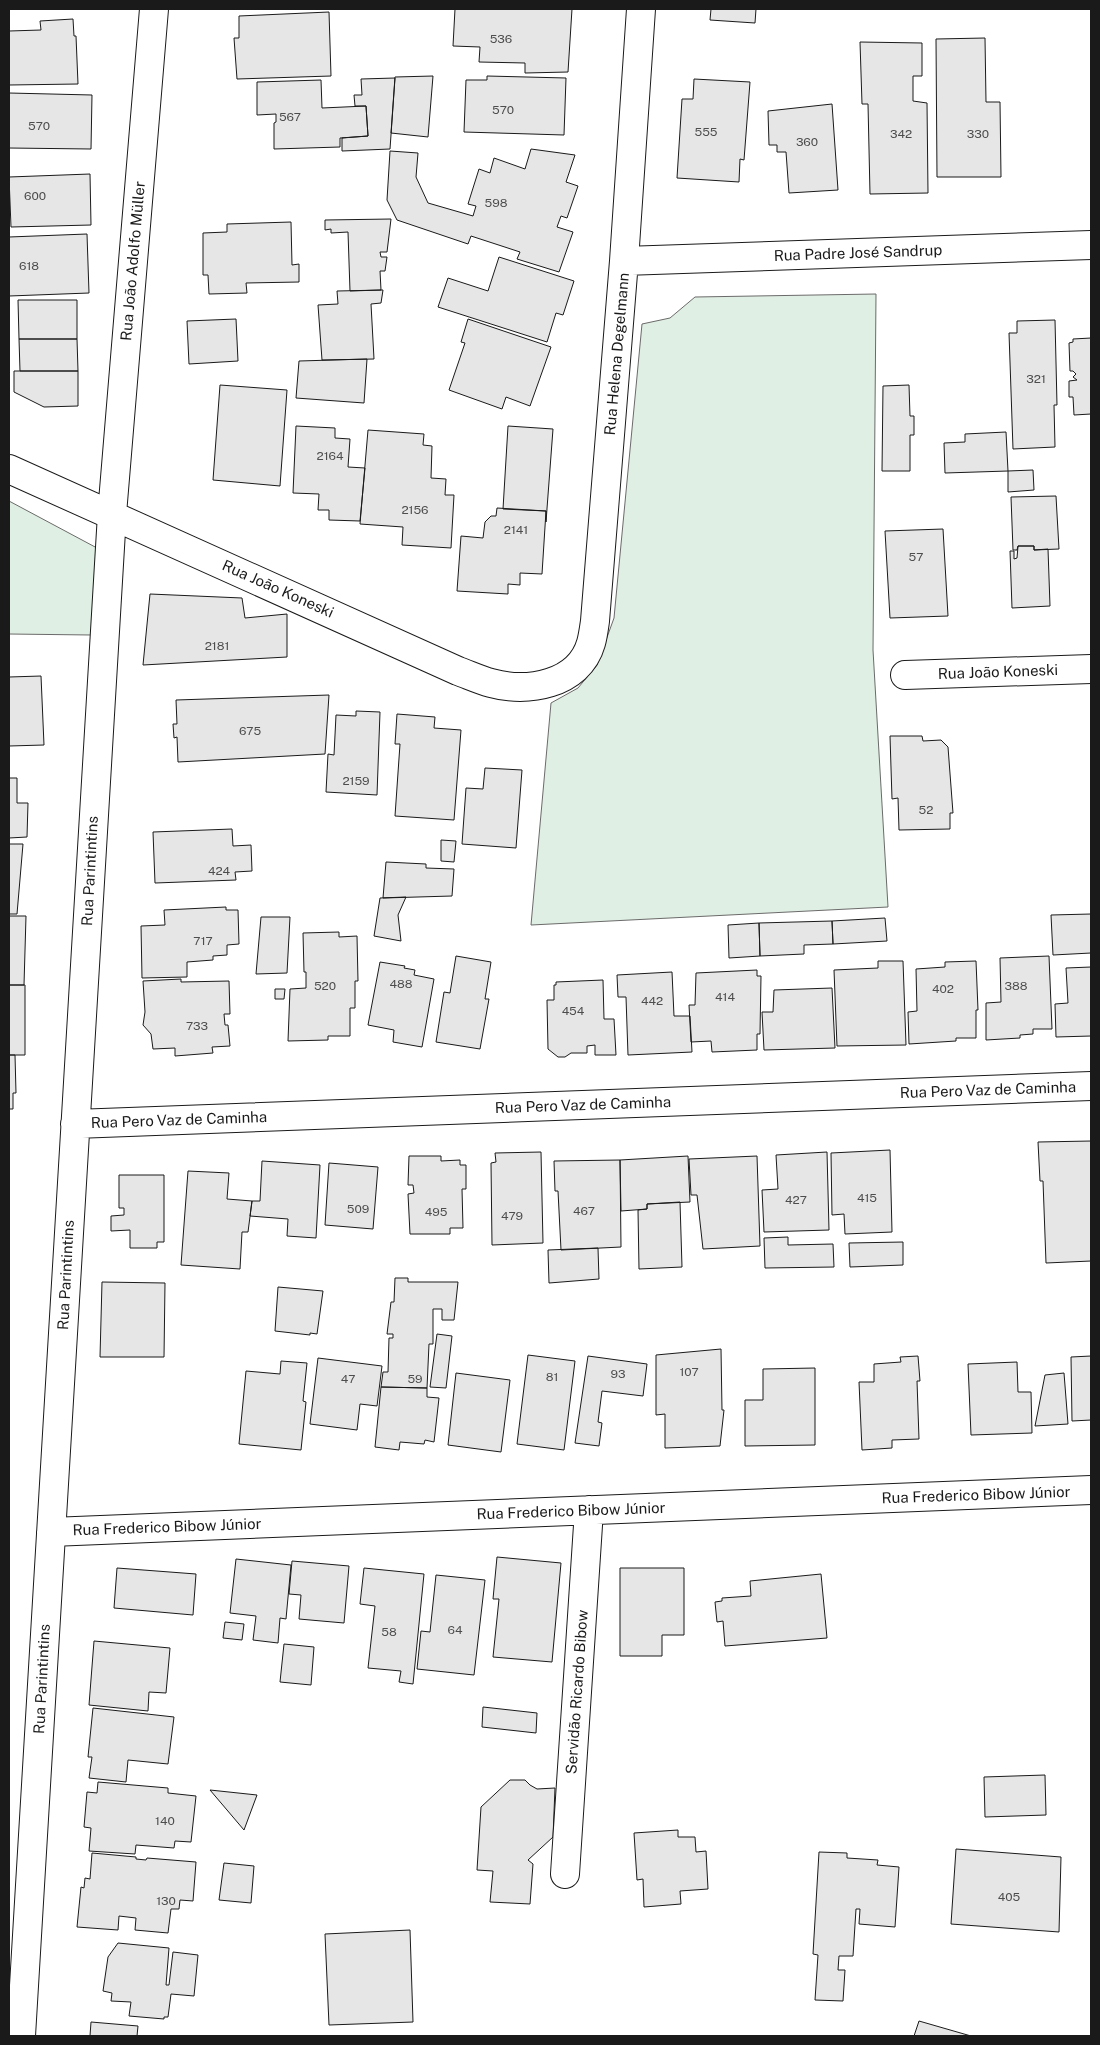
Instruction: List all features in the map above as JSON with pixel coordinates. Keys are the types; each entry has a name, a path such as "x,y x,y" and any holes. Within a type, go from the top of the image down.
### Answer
{"street":[{"name":"Rua João Adolfo Müller","path":"112,514 154,9"},
{"name":"Rua Helena Degelmann","path":"553,682 569,674 582,661 591,644 595,621 624,261 641,9"},
{"name":"Rua Padre José Sandrup","path":"624,261 1091,246"},
{"name":"Rua João Koneski","path":"9,469 458,671 492,683 524,687 553,682"},
{"name":"Rua Parintintins","path":"21,2036 112,514"},
{"name":"Rua João Koneski","path":"905,675 1091,669"},
{"name":"Rua Pero Vaz de Caminha","path":"75,1124 1091,1086"},
{"name":"Rua Frederico Bibow Júnior","path":"51,1532 1091,1490"},
{"name":"Servidão Ricardo Bibow","path":"565,1874 589,1510"}],"green space":[{"path":"876,294 873,650 888,907 531,925 551,703 578,688 597,665 614,618 642,324 670,318 695,297"},
{"path":"9,501 97,548 91,635 9,634"}],"building":[{"path":"455,9 572,9 568,72 525,73 525,63 479,62 480,47 453,46"},
{"path":"711,9 756,9 755,23 710,20"},
{"path":"329,12 331,76 237,79 234,38 239,38 239,16"},
{"path":"73,19 74,36 76,36 78,84 9,85 9,31 41,30 40,21"},
{"path":"985,38 986,102 1000,102 1001,177 937,177 936,39"},
{"path":"860,42 922,43 922,76 913,76 913,101 927,103 928,193 870,194 868,104 862,104"},
{"path":"433,76 428,137 391,133 395,77"},
{"path":"487,76 566,78 564,135 464,132 466,80 487,80"},
{"path":"395,78 390,149 342,151 342,138 368,136 366,106 355,106 354,95 362,95 361,79"},
{"path":"694,79 750,82 744,160 740,159 739,182 677,178 682,99 693,99"},
{"path":"321,80 322,108 366,106 368,136 340,138 340,147 274,149 276,114 257,115 257,82"},
{"path":"9,93 92,95 91,149 9,148"},
{"path":"832,104 838,190 789,193 786,152 777,152 777,145 769,145 768,111"},
{"path":"531,149 575,155 566,182 578,186 567,218 561,216 557,227 573,232 559,272 517,259 520,252 471,236 468,244 397,220 387,200 390,151 418,153 416,177 428,203 473,216 476,206 468,204 479,169 490,173 494,158 525,169"},
{"path":"90,174 91,225 11,227 9,177"},
{"path":"391,219 387,252 380,252 381,257 387,257 385,271 380,271 381,290 350,291 348,232 331,233 331,229 325,230 325,220"},
{"path":"291,222 292,265 299,264 299,282 246,283 247,293 209,294 208,275 203,275 203,233 227,232 227,224"},
{"path":"87,234 89,293 9,296 9,237"},
{"path":"499,257 574,281 563,315 556,313 547,342 438,307 448,278 488,291"},
{"path":"383,290 381,303 371,304 374,359 322,360 318,305 338,304 337,291"},
{"path":"18,300 77,300 77,339 19,339"},
{"path":"236,319 238,361 189,364 187,321"},
{"path":"468,319 551,347 530,406 506,397 502,409 449,390 465,343 461,342"},
{"path":"1055,320 1057,405 1054,405 1055,447 1013,449 1009,333 1017,333 1017,321"},
{"path":"1091,338 1091,414 1074,415 1073,397 1069,397 1069,381 1077,380 1073,377 1076,374 1070,371 1069,343 1073,342 1073,339"},
{"path":"19,339 77,339 78,371 20,371"},
{"path":"367,359 364,403 296,398 299,361"},
{"path":"14,371 78,371 78,406 44,407 14,392"},
{"path":"220,385 287,390 280,486 213,480"},
{"path":"909,385 910,416 914,416 914,435 910,435 910,471 882,471 883,386"},
{"path":"296,426 335,428 335,438 350,439 348,467 365,468 360,521 329,520 329,510 318,510 319,494 293,493"},
{"path":"508,426 553,429 546,522 546,511 503,509"},
{"path":"368,430 424,434 423,445 432,446 431,478 446,479 445,495 454,495 451,548 402,545 403,527 360,524"},
{"path":"1006,432 1008,471 945,473 944,443 965,442 965,434"},
{"path":"1033,470 1034,490 1008,492 1008,471"},
{"path":"1056,496 1059,549 1034,550 1034,546 1018,546 1017,550 1013,550 1011,497"},
{"path":"497,508 546,511 542,574 520,573 520,585 508,584 508,594 457,591 461,536 483,538 485,522 491,516 496,516"},
{"path":"943,529 948,616 890,618 885,531"},
{"path":"1018,546 1034,546 1034,550 1048,549 1050,606 1012,608 1010,551 1014,551 1014,559 1017,558"},
{"path":"150,594 242,598 245,618 287,614 287,657 143,665"},
{"path":"41,676 44,745 9,746 9,677"},
{"path":"329,695 325,754 178,762 177,737 174,738 173,724 177,724 176,700"},
{"path":"356,711 380,712 377,795 326,792 328,754 334,755 336,715 356,716"},
{"path":"397,714 435,717 434,728 461,730 454,820 395,816 400,744 395,744"},
{"path":"890,736 922,736 923,741 941,740 948,747 953,813 950,813 950,829 899,830 898,798 892,799"},
{"path":"485,768 522,770 516,848 462,844 466,788 483,789"},
{"path":"9,778 17,778 17,803 28,803 27,837 9,838"},
{"path":"232,829 233,846 251,845 252,871 235,872 236,880 155,883 153,832"},
{"path":"441,840 456,841 454,862 441,861"},
{"path":"9,844 23,844 17,914 9,914"},
{"path":"386,862 426,864 426,868 454,869 452,896 383,898"},
{"path":"406,897 398,915 401,941 374,936 380,898"},
{"path":"226,907 226,910 238,910 239,944 227,945 227,955 213,956 213,960 187,962 187,977 142,978 141,926 165,925 164,910"},
{"path":"1091,914 1091,953 1053,955 1051,915"},
{"path":"9,916 26,916 24,985 9,985"},
{"path":"261,917 290,917 287,973 256,974"},
{"path":"885,918 887,941 833,944 832,921"},
{"path":"832,921 833,944 804,945 804,954 760,956 759,923"},
{"path":"759,923 760,956 729,958 728,925"},
{"path":"339,932 339,937 357,936 358,981 355,981 355,1008 350,1008 350,1036 328,1036 328,1040 288,1041 290,989 306,988 303,933"},
{"path":"456,956 491,962 485,999 489,999 480,1049 436,1042 444,992 450,993"},
{"path":"1049,956 1052,1029 1033,1029 1033,1034 1020,1035 1020,1038 986,1040 986,1003 1001,1002 1000,958"},
{"path":"878,961 903,961 906,1045 837,1046 834,970 878,968"},
{"path":"976,961 978,1010 976,1010 976,1038 956,1038 956,1041 909,1044 908,1012 917,1011 916,969 945,967 945,962"},
{"path":"380,962 405,966 404,968 415,970 414,975 434,979 422,1047 393,1042 394,1030 368,1025"},
{"path":"1091,967 1091,1036 1056,1037 1055,1004 1068,1003 1066,968"},
{"path":"757,970 757,976 761,976 760,1034 757,1034 757,1050 712,1052 711,1041 691,1042 689,1005 695,1005 696,973"},
{"path":"672,972 674,1016 690,1016 692,1052 628,1055 626,997 618,997 617,975"},
{"path":"181,979 181,982 229,981 230,1014 224,1014 225,1025 228,1025 230,1046 212,1047 213,1053 175,1056 175,1048 153,1049 151,1034 143,1025 145,1012 143,981"},
{"path":"603,980 604,1019 614,1019 616,1055 595,1055 595,1045 587,1046 587,1053 571,1053 565,1057 558,1057 548,1049 547,1000 554,1000 554,985 556,985 556,982"},
{"path":"9,985 25,985 25,1055 9,1055"},
{"path":"832,988 835,1048 764,1050 762,1012 773,1012 774,990"},
{"path":"275,989 285,989 284,999 275,999"},
{"path":"9,1055 15,1055 16,1093 13,1093 13,1109 9,1109"},
{"path":"1091,1141 1091,1261 1046,1263 1043,1181 1040,1181 1038,1142"},
{"path":"890,1150 892,1232 845,1234 844,1214 832,1215 831,1153"},
{"path":"541,1152 543,1243 492,1245 491,1163 496,1162 495,1153"},
{"path":"827,1152 829,1230 764,1232 762,1190 778,1189 776,1155"},
{"path":"409,1156 441,1156 441,1161 460,1160 460,1165 466,1165 466,1189 462,1189 463,1228 450,1228 450,1234 410,1234 408,1194 414,1193 413,1185 408,1185"},
{"path":"688,1156 690,1202 647,1204 647,1209 621,1211 620,1160"},
{"path":"757,1156 760,1246 703,1249 697,1195 691,1195 689,1159"},
{"path":"620,1160 621,1247 561,1250 558,1191 555,1191 554,1161"},
{"path":"262,1161 320,1165 316,1238 287,1236 288,1219 250,1216 252,1201 260,1201"},
{"path":"329,1163 378,1167 373,1229 325,1225"},
{"path":"188,1171 229,1173 227,1199 252,1201 248,1232 242,1232 240,1269 181,1265"},
{"path":"119,1175 164,1175 164,1242 157,1242 157,1248 130,1248 130,1230 111,1231 111,1216 124,1215 124,1208 119,1208"},
{"path":"680,1202 682,1267 639,1269 638,1210 647,1209 647,1204"},
{"path":"788,1237 788,1245 833,1244 834,1267 765,1268 764,1238"},
{"path":"903,1242 903,1265 850,1267 849,1243"},
{"path":"598,1248 599,1279 549,1283 548,1250"},
{"path":"395,1278 408,1278 408,1282 458,1282 454,1320 442,1320 442,1309 433,1309 433,1344 429,1344 427,1388 381,1387 383,1372 388,1372 389,1338 393,1338 393,1334 387,1334 391,1302 394,1302"},
{"path":"102,1282 165,1283 164,1357 100,1357"},
{"path":"278,1287 323,1291 317,1334 275,1331"},
{"path":"437,1334 452,1336 446,1388 430,1387"},
{"path":"721,1349 722,1410 724,1410 720,1446 665,1448 665,1414 656,1415 656,1355"},
{"path":"528,1355 575,1361 564,1450 517,1444"},
{"path":"588,1356 647,1364 643,1396 602,1391 598,1422 602,1423 599,1446 575,1443"},
{"path":"918,1356 920,1381 917,1381 919,1439 892,1440 892,1448 862,1450 859,1382 874,1382 874,1364 901,1362 900,1357"},
{"path":"1091,1356 1091,1420 1072,1421 1071,1357"},
{"path":"318,1358 382,1366 377,1406 360,1404 357,1430 310,1424"},
{"path":"281,1361 307,1363 303,1401 306,1402 301,1450 239,1444 246,1371 280,1374"},
{"path":"1017,1362 1018,1392 1031,1392 1032,1433 971,1435 968,1364"},
{"path":"815,1368 815,1445 745,1446 745,1400 763,1400 763,1369"},
{"path":"456,1373 510,1380 501,1452 448,1445"},
{"path":"1064,1373 1068,1424 1035,1426 1045,1375"},
{"path":"381,1387 427,1388 427,1397 439,1398 434,1442 425,1440 424,1444 400,1442 399,1450 375,1447"},
{"path":"497,1557 561,1563 552,1662 493,1657 499,1599 493,1599"},
{"path":"236,1559 291,1565 286,1619 280,1618 278,1643 253,1640 256,1616 230,1613"},
{"path":"292,1561 349,1566 344,1623 299,1619 301,1595 289,1594"},
{"path":"117,1568 196,1574 193,1615 114,1608"},
{"path":"364,1568 424,1574 413,1684 399,1682 401,1671 368,1668 375,1606 360,1604"},
{"path":"620,1568 684,1568 684,1635 662,1635 662,1656 620,1656"},
{"path":"821,1574 827,1638 725,1646 723,1621 717,1622 715,1602 722,1601 722,1598 751,1596 750,1581"},
{"path":"436,1575 485,1580 474,1675 417,1669 421,1631 430,1632"},
{"path":"225,1622 244,1624 242,1640 223,1638"},
{"path":"94,1641 170,1648 166,1693 149,1692 148,1711 89,1705"},
{"path":"284,1644 314,1647 311,1685 280,1682"},
{"path":"483,1707 537,1713 536,1733 482,1727"},
{"path":"93,1708 174,1717 168,1764 128,1760 126,1782 89,1778 92,1757 88,1757"},
{"path":"1045,1775 1046,1815 985,1817 984,1777"},
{"path":"510,1780 525,1780 537,1789 555,1788 553,1837 528,1860 533,1864 530,1904 490,1902 493,1871 477,1870 481,1807"},
{"path":"98,1782 168,1788 168,1793 196,1796 191,1842 175,1841 174,1848 136,1845 135,1854 89,1851 91,1828 84,1827 87,1792 97,1793"},
{"path":"210,1790 257,1795 244,1830"},
{"path":"678,1830 678,1837 695,1837 696,1852 706,1851 708,1889 680,1891 681,1904 644,1907 643,1879 637,1880 634,1833"},
{"path":"956,1849 1061,1857 1059,1932 951,1924"},
{"path":"819,1852 847,1853 847,1858 878,1860 877,1865 899,1867 895,1927 859,1924 860,1909 856,1909 853,1956 839,1956 838,1970 845,1970 843,2001 815,2000 818,1955 813,1954"},
{"path":"92,1853 136,1857 136,1859 146,1860 147,1858 196,1862 193,1901 180,1900 179,1909 171,1909 168,1933 135,1930 136,1918 119,1916 118,1930 77,1927 81,1887 84,1888 85,1878 90,1879"},
{"path":"224,1863 254,1866 251,1903 219,1900"},
{"path":"410,1930 413,2022 329,2025 325,1934"},
{"path":"118,1943 169,1948 166,1985 169,1985 173,1952 198,1955 194,1996 171,1994 168,2017 164,2017 164,2019 129,2016 131,2002 111,2001 112,1993 103,1991 108,1957"},
{"path":"919,2021 971,2036 914,2036"},
{"path":"91,2022 138,2026 137,2036 90,2036"}]}
